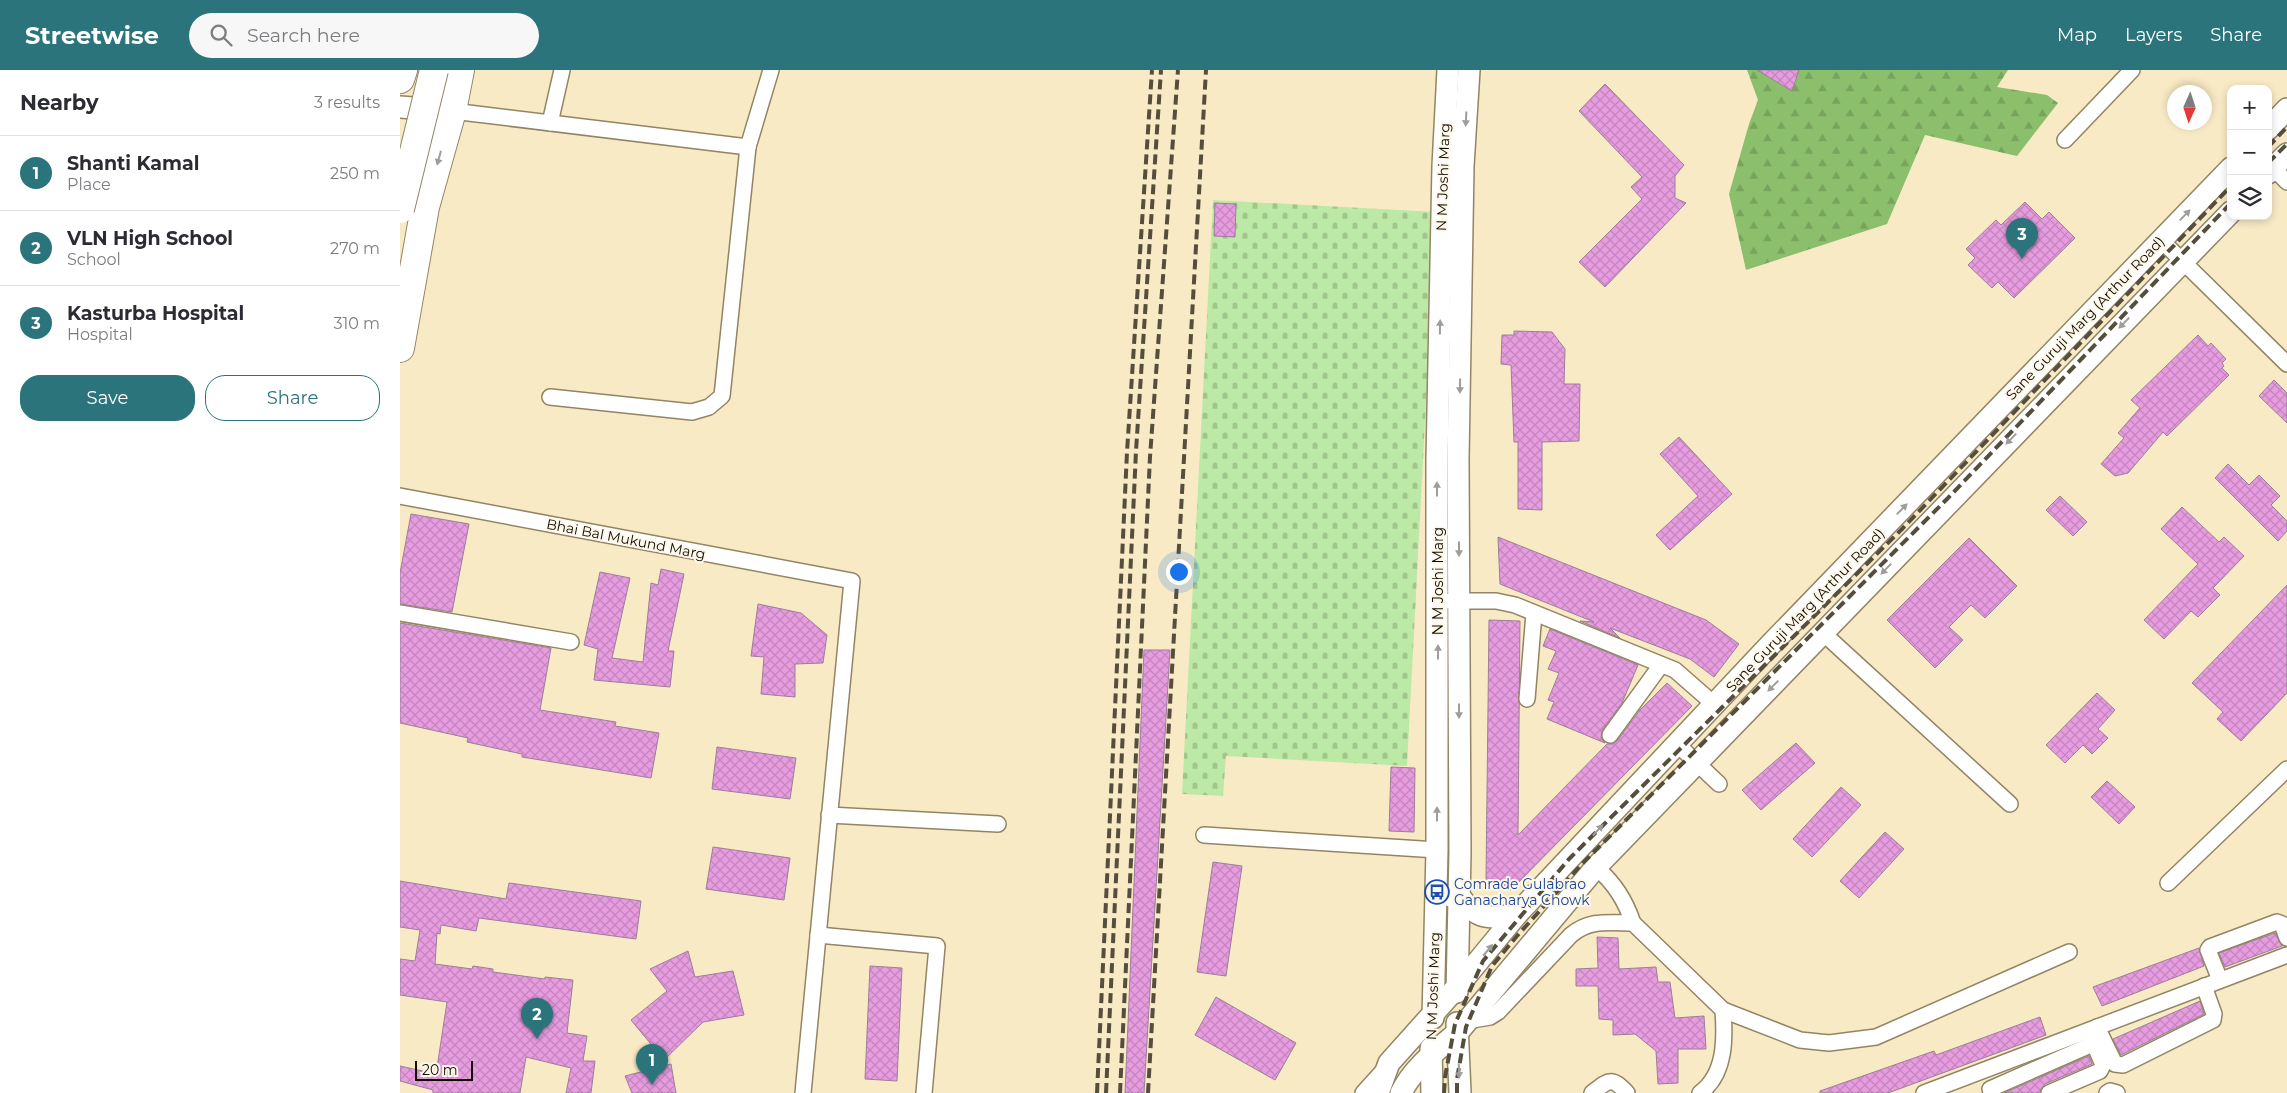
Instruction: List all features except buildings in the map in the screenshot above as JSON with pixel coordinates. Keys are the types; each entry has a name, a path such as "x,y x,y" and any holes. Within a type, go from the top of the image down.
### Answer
{"highway":[{"path":"400,79 403,70"},
{"path":"400,164 423,70"},
{"path":"400,208 434,70"},
{"path":"400,348 425,207 452,111 460,70"}],"main road":[{"name":"N M Joshi Marg","path":"1432,1093 1431,1055 1434,1013 1437,850 1448,601 1458,459 1453,166 1448,70"},
{"name":"N M Joshi Marg","path":"1460,1093 1462,1026 1457,987 1459,896 1448,601 1437,459 1453,166 1469,70"},
{"path":"400,107 452,111"},
{"path":"2272,125 2287,110"},
{"name":"Sane Guruji Marg (Arthur Road)","path":"1378,1093 1390,1063 1457,987 1517,914 1820,593 2227,172"},
{"name":"Sane Guruji Marg (Arthur Road)","path":"1403,1089 1431,1055 1462,1026 1596,867 2227,216"},
{"path":"2130,272 2152,294"},
{"path":"2057,348 2080,368"},
{"path":"1960,448 1984,468"},
{"path":"1437,459 1458,459"},
{"path":"1820,593 1841,615"},
{"path":"1638,786 1657,804"},
{"path":"1436,896 1459,896 1468,909 1479,915 1500,918 1517,914"}],"street":[{"path":"550,123 562,70"},
{"path":"550,397 692,412 709,407 722,396 748,147 771,70"},
{"path":"2065,140 2132,70"},
{"path":"452,111 748,147"},
{"path":"2161,240 2287,364"},
{"name":"Bhai Bal Mukund Marg","path":"400,496 852,581 829,815"},
{"path":"1448,601 1496,600 1534,613 1675,670 1715,705"},
{"path":"400,613 571,642"},
{"path":"1527,699 1534,613"},
{"path":"1824,633 2010,804"},
{"path":"1610,735 1661,664"},
{"path":"1677,744 1719,784"},
{"path":"2168,883 2287,769"},
{"path":"803,1093 829,815 998,824"},
{"path":"1204,836 1437,850"},
{"path":"1596,867 1619,891 1628,906 1633,923 1723,1010 1800,1040 1829,1043 1876,1037 2069,952"},
{"path":"2220,980 2208,950 2210,948 2276,922 2282,924 2287,938"},
{"path":"1462,1026 1490,1017 1498,1012 1571,935 1582,926 1597,923 1633,923"},
{"path":"818,935 937,946 924,1093"},
{"path":"1924,1093 1981,1071 2092,1034 2204,986 2287,955"},
{"path":"2092,1034 2115,1064 2123,1065 2211,1021 2214,1014 2204,986"},
{"path":"1700,1093 1712,1081 1721,1062 1725,1038 1723,1010"},
{"path":"1981,1071 1992,1091 2092,1034"},
{"path":"2049,1093 2102,1069 2102,1063 2092,1034"},
{"path":"1363,1093 1390,1063"},
{"path":"1592,1093 1608,1081 1612,1081 1617,1083 1626,1093"},
{"path":"2107,1093 2110,1091 2117,1093"}],"green space":[{"path":"1747,70 2008,70 1997,87 2047,95 2058,103 2017,156 1925,135 1887,224 1746,270 1729,194 1749,124 1758,100"},
{"path":"1213,200 1436,212 1407,766 1226,756 1223,796 1182,794"}],"railway":[{"path":"1097,1093 1127,452 1152,70"},
{"path":"1106,1093 1136,451 1161,70"},
{"path":"1120,1093 1150,457 1178,70"},
{"path":"1148,1093 1206,70"},
{"path":"2272,143 2287,127"},
{"path":"2272,159 2287,144"},
{"path":"1444,1093 1445,1077 1455,1024 1483,961 1569,859 1902,529 2227,190"},
{"path":"1457,1093 1457,1079 1466,1027 1492,966 1517,936 1581,865 1947,499 2227,207"}],"place":[{"name":"Kasturba Hospital","path":"2022,259"},
{"name":"Comrade Gulabrao Ganacharya Chowk","path":"1437,892"},
{"name":"VLN High School","path":"537,1039"},
{"name":"Shanti Kamal","path":"652,1085"}]}
